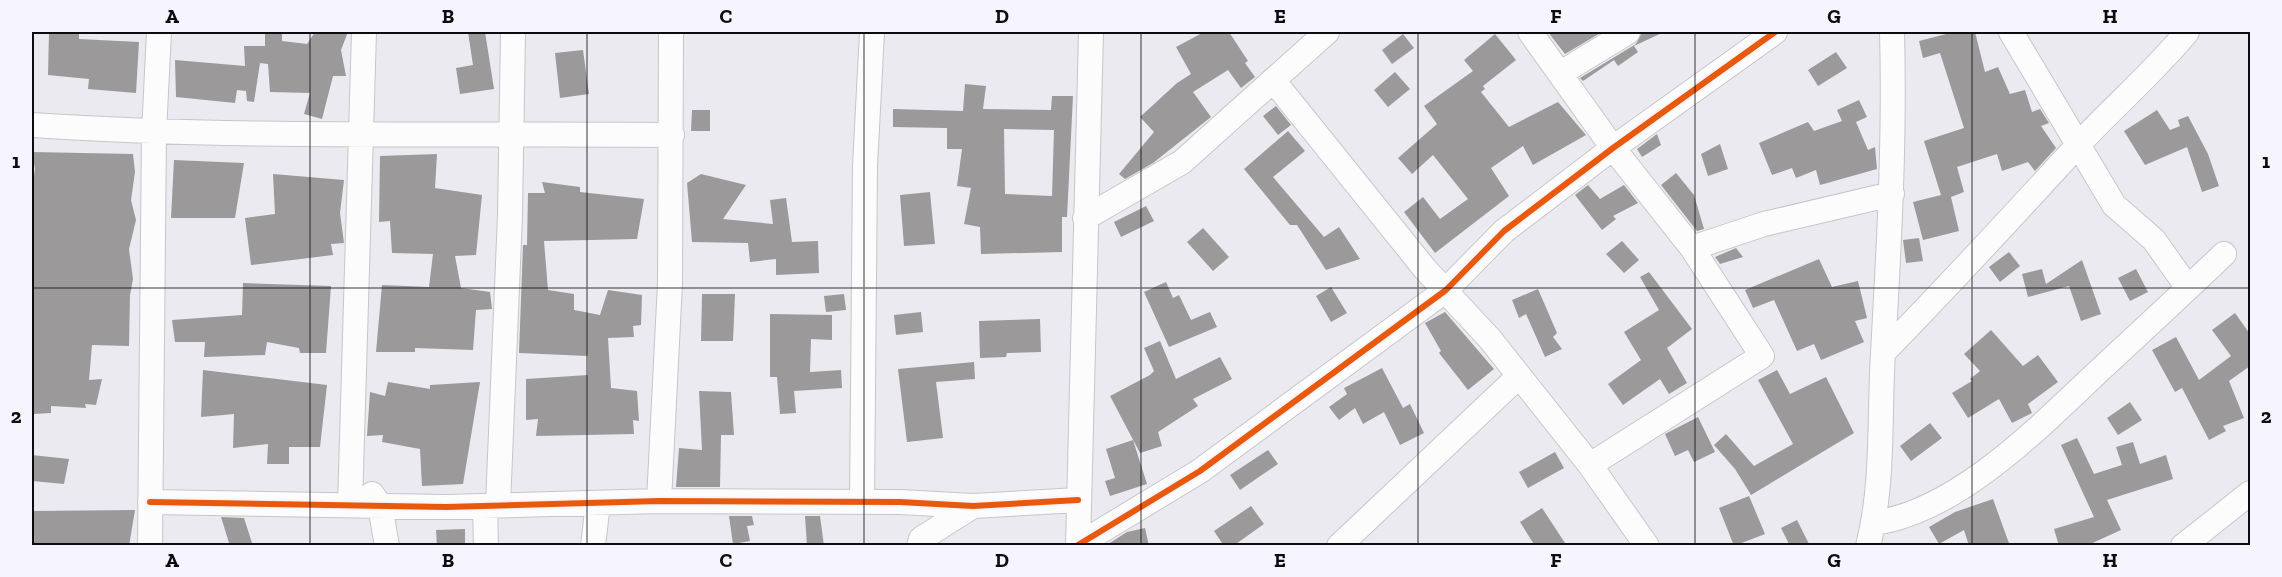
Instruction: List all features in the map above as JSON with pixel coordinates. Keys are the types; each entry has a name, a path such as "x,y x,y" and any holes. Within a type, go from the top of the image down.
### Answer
{"street":[{"path":"150,546 154,133 159,32"},
{"path":"350,505 363,136 364,32"},
{"path":"486,546 492,506 513,134 513,32"},
{"path":"659,501 670,294 671,32"},
{"path":"862,502 865,166 872,32"},
{"path":"1078,545 1091,32"},
{"path":"1085,218 1182,162 1327,32"},
{"path":"1530,32 1613,148 1692,248 1762,356 1590,465"},
{"path":"1561,73 1628,32"},
{"path":"1078,545 1200,471 1446,290 1504,231 1613,148 1775,32"},
{"path":"1871,534 1892,194 1894,114 1892,32"},
{"path":"2011,32 2114,205 2154,240 2188,288"},
{"path":"1883,353 2000,232 2078,144 2161,63 2187,32"},
{"path":"1273,80 1519,376 1590,465 1647,546"},
{"path":"32,125 154,133 363,136 672,135"},
{"path":"1692,248 1764,224 1892,194"},
{"path":"1871,534 1939,501 2015,449 2224,254"},
{"path":"1339,546 1519,376"},
{"path":"352,463 380,506 387,546"},
{"path":"2183,546 2250,494"},
{"path":"150,502 380,506 492,506 659,501 900,502 973,506 1078,500"},
{"path":"900,502 920,542 973,506"},
{"path":"593,546 598,503"}],"building":[{"path":"49,32 79,32 79,39 139,42 136,93 88,89 89,79 48,75"},
{"path":"265,32 282,32 282,41 307,44 315,32 348,32 341,50 346,76 333,76 322,119 304,114 310,93 270,92 268,64 260,63 254,102 247,101 246,91 237,90 235,103 176,97 175,60 245,66 244,46 265,46"},
{"path":"468,32 485,32 494,89 460,94 456,68 473,65"},
{"path":"1204,32 1229,32 1248,61 1245,63 1255,77 1241,88 1228,70 1193,92 1211,117 1153,163 1125,179 1119,174 1154,132 1140,117 1177,83 1191,74 1176,47"},
{"path":"1548,32 1602,32 1565,54"},
{"path":"1642,32 1664,32 1634,46 1638,52 1618,66 1614,60 1583,81 1580,78 1636,44"},
{"path":"1954,32 1975,32 1985,72 1998,67 2010,94 2025,90 2032,112 2040,109 2049,123 2041,126 2056,148 2035,171 2028,162 2002,171 1997,154 1957,167 1964,192 1951,197 1959,231 1923,240 1913,202 1941,195 1924,141 1964,128 1940,53 1923,58 1919,41"},
{"path":"1403,34 1414,48 1392,64 1382,50"},
{"path":"1495,34 1516,60 1483,86 1485,89 1481,92 1509,127 1558,102 1586,135 1533,165 1523,146 1491,168 1509,196 1435,253 1404,212 1423,197 1440,219 1468,199 1433,155 1412,174 1398,158 1437,124 1424,106 1473,71 1464,60"},
{"path":"583,50 589,94 560,98 555,53"},
{"path":"1836,52 1847,68 1818,86 1808,70"},
{"path":"1395,72 1410,89 1388,107 1374,90"},
{"path":"965,84 986,86 983,109 1051,110 1052,96 1073,96 1067,217 1062,217 1062,252 981,254 980,227 964,224 971,188 957,186 962,149 947,149 947,128 893,127 893,109 963,111","holes":["1004,129 1054,130 1052,196 1005,194"]},
{"path":"1859,100 1867,117 1856,122 1868,150 1875,147 1877,169 1820,185 1816,170 1796,178 1792,168 1772,175 1759,143 1808,122 1814,131 1842,121 1837,110"},
{"path":"1276,106 1291,125 1278,135 1263,116"},
{"path":"692,110 710,110 710,131 691,131"},
{"path":"2157,110 2170,130 2180,126 2178,120 2188,116 2208,154 2219,186 2202,192 2187,147 2145,165 2124,131"},
{"path":"1288,131 1305,151 1273,177 1324,237 1339,227 1360,259 1326,270 1297,225 1290,225 1244,169"},
{"path":"1657,134 1661,145 1642,157 1637,149"},
{"path":"1720,144 1728,169 1708,176 1701,154"},
{"path":"32,152 133,154 135,172 131,200 136,220 129,249 133,279 130,295 129,346 92,345 89,380 102,379 96,405 85,404 86,408 51,406 51,413 34,414 32,402 32,189 35,169"},
{"path":"437,154 435,188 482,195 476,255 455,256 461,288 490,292 492,309 476,310 473,350 415,348 415,352 376,352 382,285 429,287 433,254 392,253 390,221 379,222 380,156"},
{"path":"174,160 244,163 235,218 171,218"},
{"path":"1676,173 1694,195 1704,229 1697,231 1661,185"},
{"path":"273,174 344,180 340,213 344,243 331,244 333,255 251,265 245,218 275,214"},
{"path":"701,174 746,185 723,219 773,224 770,200 786,198 792,242 818,241 819,273 776,275 776,259 750,262 748,243 692,242 687,183"},
{"path":"542,182 580,187 580,192 644,199 637,239 544,241 548,290 574,294 574,310 600,315 608,290 642,295 641,325 633,326 634,337 608,338 611,388 637,391 639,421 633,420 634,434 536,436 538,419 526,420 526,379 588,375 588,356 519,353 523,245 527,245 528,193 545,193"},
{"path":"1588,185 1600,199 1624,185 1638,203 1613,216 1616,219 1602,230 1575,195"},
{"path":"930,192 935,244 904,246 900,195"},
{"path":"1146,206 1154,221 1121,237 1114,222"},
{"path":"1203,228 1229,257 1213,271 1187,242"},
{"path":"1919,238 1923,261 1906,263 1903,240"},
{"path":"1622,241 1639,260 1624,273 1606,254"},
{"path":"1736,248 1743,257 1720,264 1715,257"},
{"path":"2009,252 2020,266 2000,282 1989,267"},
{"path":"1819,259 1832,287 1858,281 1867,318 1855,321 1864,342 1821,360 1814,344 1797,351 1774,300 1753,308 1745,290"},
{"path":"2082,260 2101,314 2081,321 2069,286 2028,297 2022,274 2042,269 2046,284"},
{"path":"2136,269 2148,292 2130,301 2118,278"},
{"path":"1649,272 1692,329 1667,348 1687,383 1669,394 1660,379 1623,405 1608,384 1641,360 1624,332 1659,310 1640,277"},
{"path":"1166,282 1173,298 1179,295 1191,320 1210,312 1217,327 1169,347 1144,292"},
{"path":"243,283 331,286 326,353 300,353 299,348 267,342 265,355 204,357 205,342 175,342 172,320 242,315"},
{"path":"1331,287 1347,313 1331,322 1316,296"},
{"path":"1538,289 1557,333 1553,337 1562,349 1545,357 1526,314 1519,318 1512,300"},
{"path":"702,294 735,294 733,341 701,341"},
{"path":"844,294 846,310 826,312 824,296"},
{"path":"921,312 923,332 896,335 894,315"},
{"path":"1445,312 1494,369 1468,390 1439,353 1441,351 1425,323"},
{"path":"2235,313 2250,334 2250,366 2229,381 2244,418 2223,426 2226,431 2209,440 2182,388 2175,392 2152,350 2176,337 2199,380 2231,356 2212,330"},
{"path":"770,314 832,315 832,340 811,339 810,372 841,370 842,388 794,391 796,413 780,414 777,377 770,377"},
{"path":"1040,319 1041,352 1007,353 1006,357 980,358 979,321"},
{"path":"1991,330 2023,366 2038,355 2058,382 2028,404 2032,413 2012,423 1999,399 1968,418 1952,393 1972,381 1970,379 1980,371 1964,354"},
{"path":"1160,341 1176,379 1220,357 1232,379 1193,399 1198,406 1158,432 1162,446 1140,453 1110,396 1154,371 1144,348"},
{"path":"974,362 975,379 936,382 943,438 907,442 898,369"},
{"path":"1382,368 1403,408 1410,404 1424,433 1400,445 1384,412 1363,424 1355,408 1339,420 1329,407 1347,394 1344,388"},
{"path":"203,370 327,385 320,447 289,447 289,464 267,464 268,444 233,448 234,414 201,417"},
{"path":"1777,370 1790,394 1826,377 1854,433 1751,495 1735,469 1714,445 1726,434 1754,466 1793,444 1758,380"},
{"path":"388,382 430,389 430,385 480,382 463,484 422,486 420,449 382,442 383,435 367,436 370,392 385,396"},
{"path":"699,391 731,392 734,435 721,435 720,487 676,487 679,448 702,450"},
{"path":"2130,402 2142,420 2118,435 2107,418"},
{"path":"1698,417 1715,452 1694,462 1688,450 1675,456 1665,434"},
{"path":"1930,423 1942,438 1911,461 1900,446"},
{"path":"2077,438 2094,474 2122,465 2116,447 2133,442 2140,464 2166,455 2173,479 2107,500 2121,530 2086,546 2059,546 2054,529 2094,517 2061,445"},
{"path":"1133,440 1147,484 1110,496 1105,481 1115,478 1106,449"},
{"path":"1268,450 1278,464 1240,490 1230,475"},
{"path":"1555,452 1564,468 1528,488 1519,472"},
{"path":"32,455 69,459 64,484 32,481"},
{"path":"1749,496 1765,534 1734,546 1719,508"},
{"path":"1993,499 2010,546 1969,546 1964,530 1939,544 1929,527 1955,512"},
{"path":"1251,506 1264,524 1233,546 1224,546 1214,531"},
{"path":"1542,508 1567,546 1535,546 1520,522"},
{"path":"135,510 129,546 32,546 32,511"},
{"path":"729,516 752,516 754,525 747,526 750,541 733,544"},
{"path":"805,516 820,516 824,546 807,546"},
{"path":"221,517 244,518 253,546 230,546"},
{"path":"1797,520 1810,546 1790,546 1781,528"},
{"path":"1145,528 1149,546 1105,546 1127,532"},
{"path":"465,529 465,546 437,546 436,530"}],"cycle path":[{"path":"1078,545 1200,471 1446,290 1504,231 1613,148 1775,32"},
{"path":"150,502 446,507 659,501 900,502 973,506 1078,500"}]}
